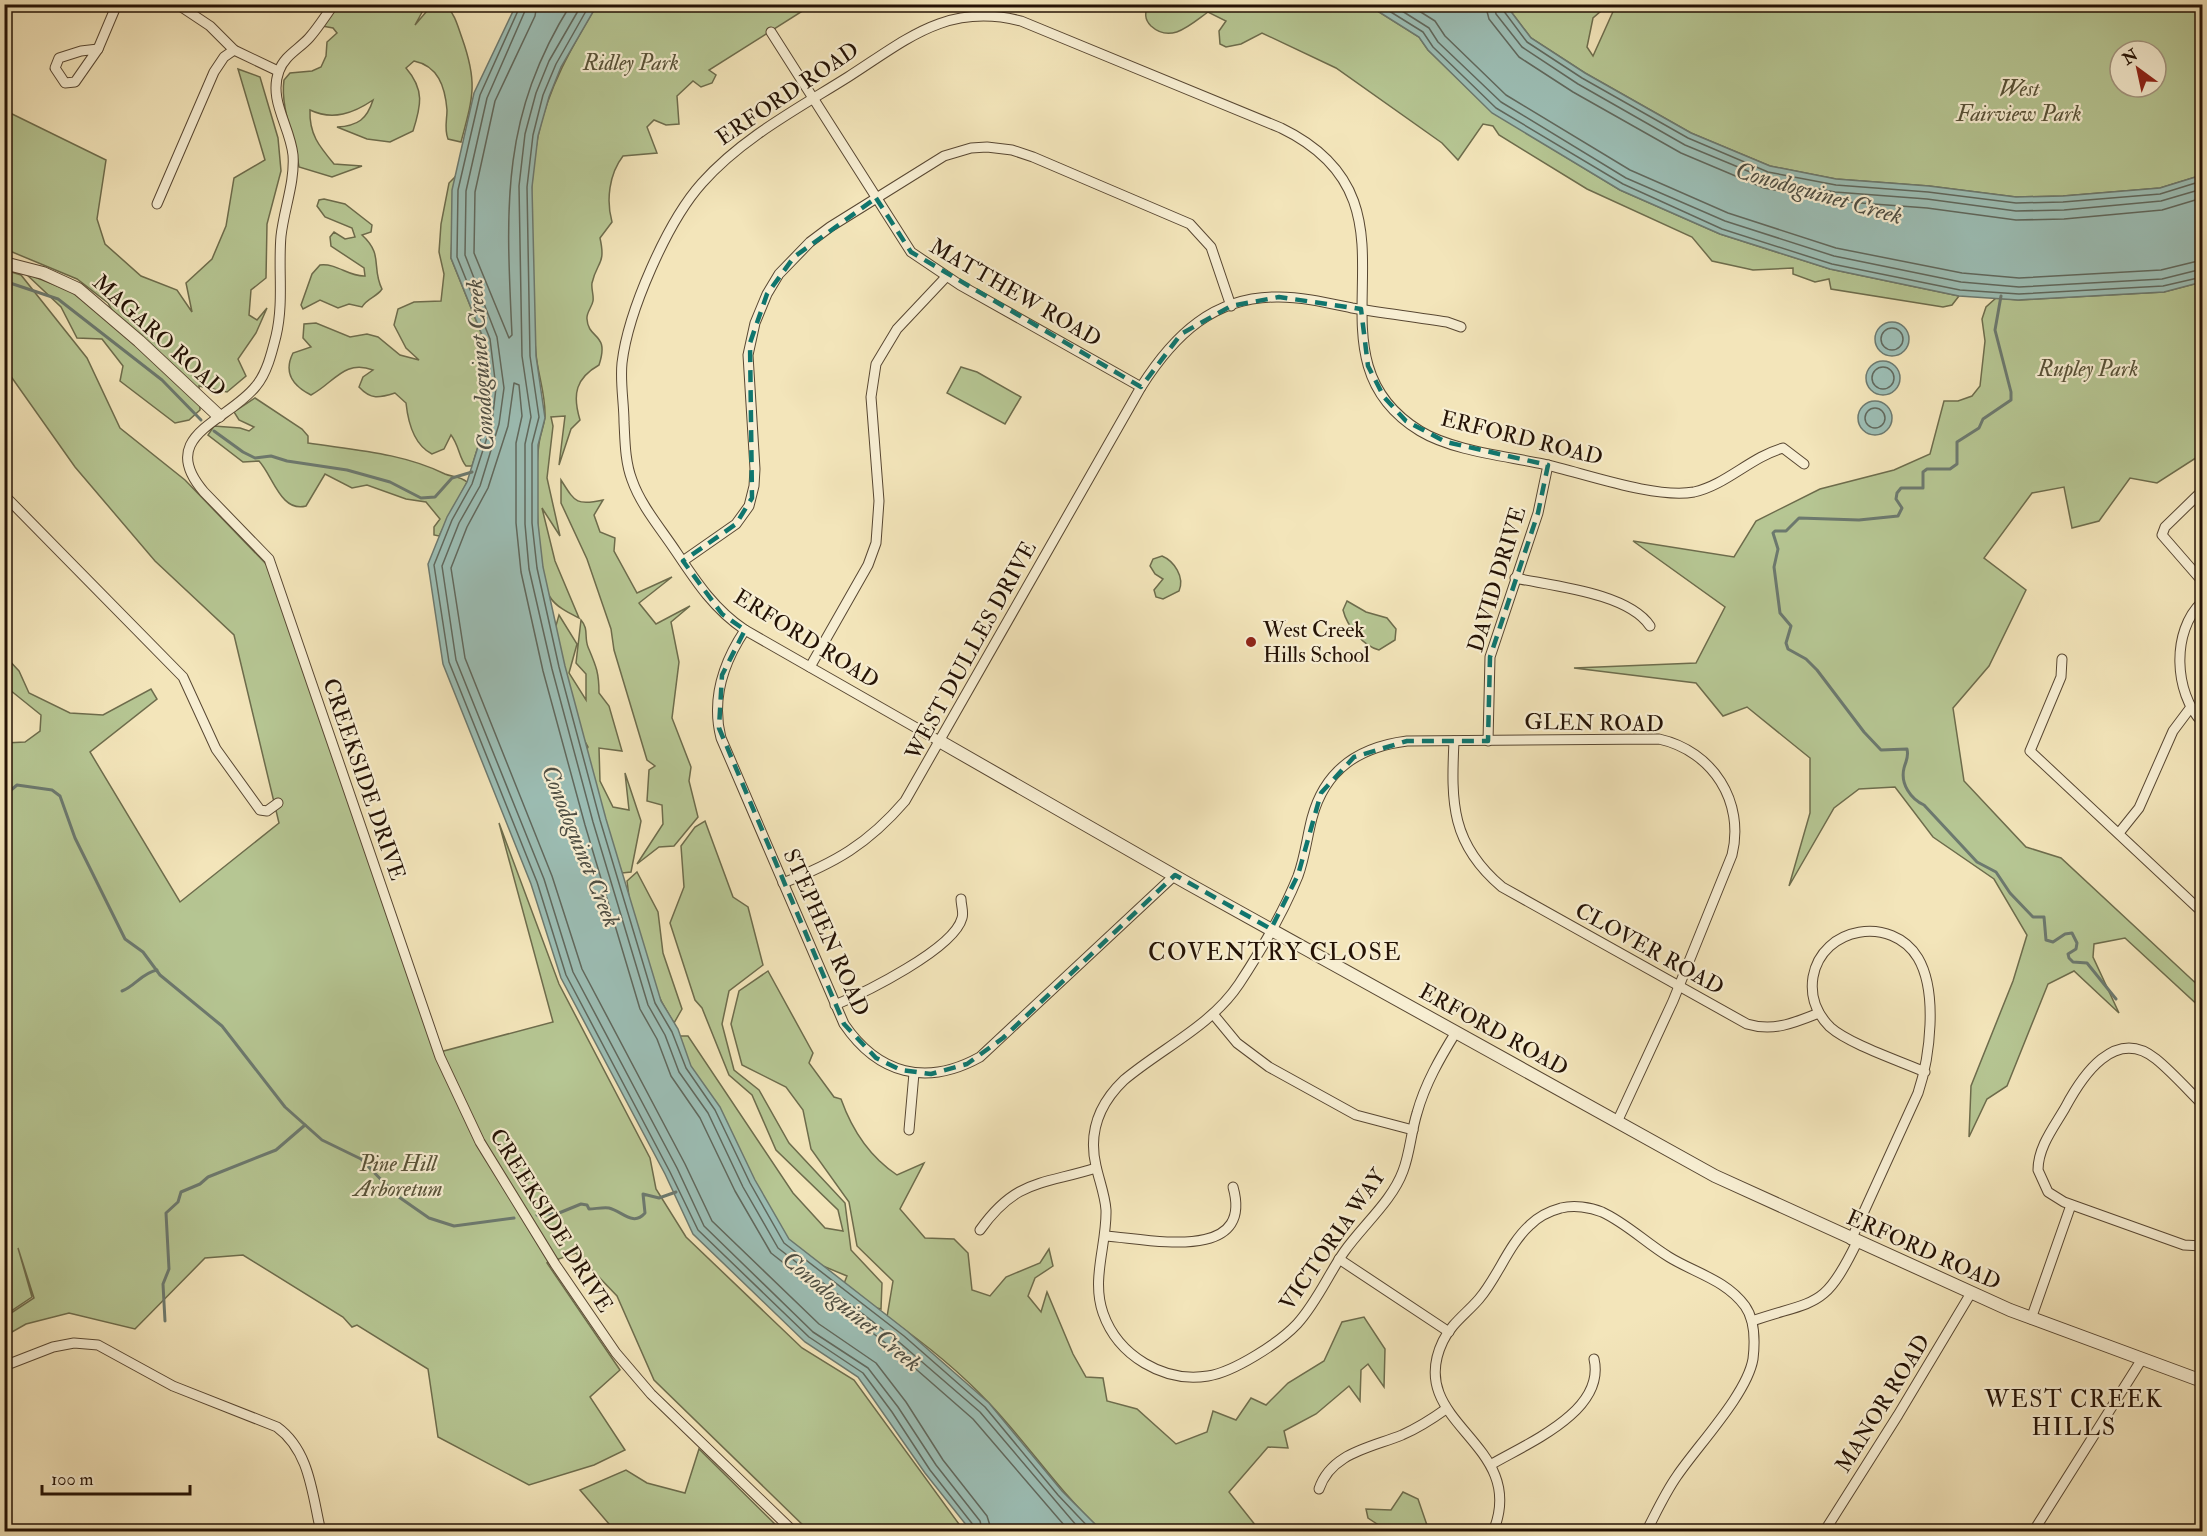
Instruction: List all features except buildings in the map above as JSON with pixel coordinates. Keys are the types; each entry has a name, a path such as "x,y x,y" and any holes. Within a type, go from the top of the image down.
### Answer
{"street":[{"path":"98,49 81,51 60,58 55,68 58,76 65,83 75,82 98,49 117,4"},
{"path":"177,4 210,26 234,50 278,71 287,57 309,38 334,4"},
{"name":"ERFORD ROAD","path":"1804,464 1783,448 1769,452 1706,488 1669,493 1446,442 1421,432 1406,421 1384,397 1368,366 1363,344 1361,309 1364,248 1359,214 1347,183 1314,146 1281,128 1043,29 995,16 945,20 917,32 738,148 701,184 680,213 661,250 629,331 622,380 630,475 639,495 722,614 745,630 1175,875 1721,1180 2031,1319 2202,1381"},
{"name":"MATTHEW ROAD","path":"771,32 912,252 946,277 1141,387"},
{"path":"157,204 214,72 224,57 234,50"},
{"name":"CREEKSIDE DRIVE","path":"278,71 275,91 293,156 279,258 281,284 278,324 264,374 258,384 193,441 187,456 189,471 204,492 269,559 440,1057 466,1117 561,1273 616,1353 651,1394 794,1532"},
{"path":"683,561 736,524 744,515 752,498 755,469 748,355 755,323 767,294 786,266 810,242 921,169 951,153 987,147 1012,150 1190,224 1211,247 1231,306"},
{"name":"MAGARO ROAD","path":"4,263 43,273 78,289 139,340 219,416"},
{"path":"810,667 868,565 876,543 879,501 871,397 876,364 897,329 946,277"},
{"name":"WEST DULLES DRIVE","path":"783,883 834,861 870,839 905,801 941,742 1141,387 1160,358 1181,334 1210,314 1263,297 1279,297 1361,309 1461,327"},
{"name":"DAVID DRIVE","path":"1488,741 1490,657 1538,513 1548,465"},
{"path":"2202,491 2164,527 2162,535 2202,581"},
{"path":"4,495 183,677 216,749 260,810 267,811 278,803"},
{"path":"1515,578 1622,603 1644,617 1650,626"},
{"path":"2202,602 2187,626 2181,650 2181,678 2191,707 2202,722"},
{"name":"STEPHEN ROAD","path":"745,630 722,675 718,688 719,728 733,768 844,1024 863,1048 891,1066 914,1073 938,1074 980,1057 1175,875"},
{"path":"2062,659 2063,673 2030,751 2202,912"},
{"path":"2119,833 2139,808 2173,731 2191,707"},
{"name":"GLEN ROAD","path":"1271,929 1298,875 1316,804 1332,777 1343,765 1368,749 1385,744 1454,741 1659,739 1680,745 1714,771 1732,804 1737,831 1736,842 1729,866 1679,986 1617,1122"},
{"name":"CLOVER ROAD","path":"1454,741 1453,792 1457,824 1469,851 1491,878 1527,902 1756,1027 1785,1026 1819,1012"},
{"path":"836,1005 902,972 939,944 956,929 963,917 961,899"},
{"name":"VICTORIA WAY","path":"1271,929 1239,983 1213,1014 1111,1092 1099,1113 1093,1149 1106,1206 1099,1289 1107,1323 1133,1355 1155,1369 1180,1376 1217,1374 1239,1365 1269,1346 1298,1323 1323,1289 1340,1260 1399,1180 1427,1083 1456,1032"},
{"path":"1752,1321 1802,1307 1822,1296 1842,1272 1925,1072 1930,1033 1926,977 1913,951 1896,937 1878,931 1857,932 1829,946 1818,961 1814,973 1813,995 1819,1012 1839,1033 1925,1072"},
{"path":"1213,1014 1237,1043 1269,1067 1356,1115 1386,1125 1413,1130"},
{"path":"2202,1104 2148,1054 2128,1050 2110,1053 2086,1074 2044,1144 2038,1163 2040,1179 2048,1192 2071,1205 2184,1245 2202,1246"},
{"path":"909,1130 914,1073"},
{"path":"980,1230 999,1206 1020,1190 1096,1168"},
{"path":"1105,1236 1176,1244 1203,1240 1224,1229 1235,1215 1237,1200 1233,1188"},
{"path":"2031,1319 2071,1205"},
{"path":"1493,1532 1499,1515 1501,1496 1499,1481 1492,1464 1446,1409 1440,1396 1436,1372 1439,1351 1449,1332 1479,1299 1528,1226 1549,1212 1571,1206 1587,1208 1609,1216 1672,1259 1721,1284 1740,1300 1752,1321 1753,1357 1746,1380 1676,1477 1646,1532"},
{"path":"1340,1260 1449,1332"},
{"name":"MANOR ROAD","path":"1824,1532 1971,1293"},
{"path":"4,1366 53,1347 74,1343 98,1345 173,1386 277,1427 300,1450 321,1532"},
{"path":"1492,1464 1563,1421 1581,1405 1590,1393 1595,1379 1594,1359"},
{"path":"2033,1532 2142,1359"},
{"path":"1319,1489 1323,1475 1335,1464 1359,1450 1419,1427 1446,1409"}],"highlighted area":[{"path":"876,198 911,252 1141,387 1181,334 1231,306 1279,297 1361,309 1368,366 1384,397 1406,421 1446,442 1548,465 1538,513 1490,657 1488,741 1407,741 1354,757 1321,793 1298,875 1271,929 1175,875 1003,1038 967,1064 931,1074 901,1070 876,1058 844,1024 719,728 722,675 745,630 722,614 683,561 736,524 752,498 750,343 767,294 794,257"}],"green space":[{"path":"1148,4 1368,5 1419,37 1428,50 1492,112 1620,190 1720,234 1830,269 1959,296 1952,305 1943,307 1831,289 1829,279 1815,282 1793,274 1793,268 1753,270 1712,261 1692,237 1587,189 1499,135 1493,126 1483,124 1458,160 1442,143 1336,68 1262,33 1241,44 1226,47 1220,44 1219,31 1226,21 1208,12 1180,31 1166,33 1158,31 1147,21"},
{"path":"337,5 426,5 415,25 432,5 446,5 458,25 472,79 471,101 461,142 448,139 446,101 439,78 429,67 414,61 406,68 416,84 420,98 413,131 390,142 367,139 337,127 351,125 365,117 373,100 358,109 343,114 327,115 310,110 313,133 334,164 362,166 332,177 299,167 284,101 284,80 290,73 312,71 321,67 326,56 327,42 337,33 333,28 322,26"},
{"name":"Ridley Park","path":"597,5 812,5 709,70 716,75 712,83 701,87 693,81 677,96 679,124 666,125 654,120 647,127 657,153 623,156 618,163 609,197 612,222 600,238 602,253 592,283 593,301 587,317 588,326 600,341 602,354 599,365 585,375 578,388 576,402 580,420 571,429 559,465 565,416 551,417 553,426 547,478 560,536 542,508 555,561 579,618 556,604 550,597 545,585 539,546 537,476 539,444 545,409 534,329 531,216 534,161 542,118 554,84"},
{"name":"West Fairview Park","path":"1506,5 1608,5 1593,18 1587,47 1593,56 1616,5 2202,5 2202,175 2160,188 2063,196 2016,197 1929,186 1836,179 1770,166 1691,133 1585,73 1531,38"},
{"path":"238,69 260,77 278,138 281,171 267,224 266,278 251,290 249,315 257,320 267,308 256,333 238,359 246,376 227,392 199,386 200,410 189,420 175,423 120,381 123,366 102,339 77,338 61,307 25,273 70,291 121,327 108,303 77,279 5,249 4,110 106,160 97,219 105,244 141,276 177,290 192,312 186,283 212,259 226,226 234,178 265,160"},
{"path":"455,177 451,258 484,340 490,388 486,421 472,466 466,466 451,435 444,449 432,454 426,450 413,432 406,403 395,393 376,397 367,394 359,387 363,377 373,370 363,367 347,370 311,395 295,383 289,367 293,353 311,347 303,338 304,324 316,323 350,337 367,334 378,337 400,355 419,360 406,348 394,325 398,309 414,302 441,301 444,274 439,252 441,224 449,183"},
{"path":"319,200 345,204 372,225 371,232 362,235 373,249 382,289 362,307 349,304 338,308 320,300 303,309 301,305 312,274 320,265 332,266 365,276 364,268 331,246 330,237 334,232 345,239 355,237 352,228 325,217 317,206"},
{"name":"Pine Hill Arboretum","path":"5,270 21,275 87,358 120,428 185,480 268,566 436,1053 553,1022 499,823 559,984 650,1158 656,1189 686,1237 802,1348 854,1380 964,1531 809,1531 654,1380 617,1296 576,1253 547,1263 620,1370 590,1397 625,1450 594,1465 529,1485 438,1437 428,1369 357,1325 352,1327 343,1317 243,1255 205,1258 135,1329 69,1313 26,1324 5,1336 5,1317 34,1298 18,1248 32,1297 5,1315 5,743 25,742 40,731 41,715 5,686 5,656 19,671 29,693 70,713 103,715 151,689 157,699 90,752 180,902 279,823 234,635 155,561 75,467 5,368"},
{"name":"Rupley Park","path":"2202,282 2202,454 2157,483 2130,478 2099,521 2072,528 2064,487 2032,493 1984,558 2026,590 1989,666 1953,708 1964,781 2026,847 2061,858 2202,989 2202,1009 2125,938 2094,944 2093,957 2119,1013 2074,971 2048,984 2007,1086 1987,1099 1969,1137 1971,1086 2013,981 2027,935 1994,879 1933,837 1895,787 1859,789 1834,808 1789,886 1810,813 1810,758 1747,707 1723,716 1696,683 1574,668 1696,663 1725,607 1633,541 1734,557 1756,521 1820,489 1894,470 1930,454 1944,401 1958,401 1972,396 1980,386 1985,341 1982,319 1986,307 1996,298 2019,300 2164,292"},
{"path":"961,367 977,372 1021,397 1005,424 947,393"},
{"path":"255,398 302,429 308,436 308,443 360,450 412,461 467,482 439,536 434,535 434,527 440,519 426,502 406,499 367,485 352,488 325,474 306,506 297,507 290,504 278,492 259,461 243,462 208,435 214,426 249,431 254,427 239,420 234,412"},
{"path":"561,480 573,498 577,500 587,502 603,500 594,515 600,532 615,538 614,551 637,593 672,577 639,603 656,624 690,606 671,622 679,662 672,718 691,767 689,781 698,817 674,846 659,847 637,864 663,824 662,805 647,801 649,770 655,766 647,760 614,650 611,629 587,559 561,503"},
{"path":"1162,556 1174,566 1181,580 1179,591 1163,599 1156,597 1154,590 1163,579 1155,574 1150,566 1153,559"},
{"path":"1347,601 1366,612 1387,618 1396,629 1395,640 1379,650 1362,640 1352,629 1345,616 1343,610"},
{"path":"559,615 577,644 569,673 586,700 586,674 576,663 581,620 583,623 587,643 598,674 599,693 609,706 622,751 599,748 600,781 613,807 629,810 625,773 641,821 631,872 622,873 582,760 588,747 563,701 553,636"},
{"path":"705,821 733,897 748,907 763,965 729,991 722,1024 734,1070 759,1090 789,1143 845,1203 851,1250 882,1283 881,1309 868,1306 843,1286 847,1276 811,1261 787,1242 673,1036 688,1036 793,1193 825,1228 843,1231 838,1210 776,1150 752,1095 729,1075 702,1008 695,1000 670,923 684,887 681,846 695,827"},
{"path":"637,872 658,912 663,953 682,1009 674,1023 656,990 637,936 627,881"},
{"path":"768,971 813,1053 809,1063 834,1097 841,1099 856,1132 870,1151 897,1175 924,1163 900,1209 925,1238 954,1239 968,1253 972,1290 990,1296 1006,1277 1040,1263 1049,1249 1053,1266 1035,1278 1028,1296 1041,1312 1047,1292 1073,1354 1086,1377 1103,1378 1107,1401 1137,1409 1176,1444 1207,1432 1213,1411 1236,1420 1251,1398 1266,1405 1288,1383 1324,1361 1342,1322 1364,1317 1385,1349 1384,1387 1368,1364 1361,1370 1360,1401 1349,1386 1316,1414 1284,1431 1288,1448 1268,1447 1229,1492 1260,1531 1102,1531 1072,1501 1004,1419 977,1391 940,1357 887,1317 893,1281 857,1246 849,1202 811,1149 803,1110 786,1087 742,1065 731,1024 739,991"},
{"path":"699,1449 782,1531 615,1531 580,1490 626,1470 647,1483 685,1493"},
{"path":"1403,1492 1418,1499 1429,1531 1375,1531 1377,1524 1368,1518 1366,1509 1391,1510"}],"water":[{"name":"Conodoguinet Creek","path":"516,5 597,5 561,67 549,97 538,136 532,187 536,356 545,418 538,445 538,523 543,567 565,666 606,819 661,1001 678,1029 691,1066 720,1107 755,1180 789,1239 907,1331 989,1403 1062,1491 1102,1531 971,1531 925,1473 858,1377 805,1342 693,1234 665,1174 561,978 531,884 443,664 428,564 447,517 467,482 486,421 490,388 484,340 451,258 452,190 474,93"},
{"name":"Conodoguinet Creek","path":"1368,5 1506,5 1531,38 1585,73 1691,133 1770,166 1836,179 1929,186 2016,197 2063,196 2160,188 2202,175 2202,282 2164,292 2018,300 1959,296 1830,269 1720,234 1620,190 1492,113 1428,50 1419,37"},
{"path":"1892,322 1904,327 1909,339 1904,351 1892,356 1880,351 1875,339 1880,327"},
{"path":"1883,361 1895,366 1900,378 1895,390 1883,395 1871,390 1866,378 1871,366"},
{"path":"1875,401 1887,406 1892,418 1887,430 1875,435 1863,430 1858,418 1863,406"}],"waterway":[{"path":"4,281 58,299 162,380 201,420"},
{"path":"2001,296 1995,330 2011,400 1983,419 1979,428 1957,442 1957,464 1950,469 1927,469 1923,472 1923,488 1901,488 1896,499 1902,508 1898,516 1859,520 1799,518 1786,531 1775,531 1773,533 1778,549 1774,567 1780,613 1791,626 1786,643 1788,649 1806,659 1817,670 1864,732 1881,750 1907,749 1903,774 1905,785 1911,795 1924,805 1977,862 1996,872 2010,893 2033,917 2044,917 2046,940 2053,942 2065,934 2072,933 2077,943 2076,949 2068,954 2069,958 2073,962 2087,963 2116,999"},
{"path":"214,431 255,458 271,456 287,461 347,470 390,482 421,498 435,497 452,478 472,472"},
{"path":"4,796 17,785 52,790 60,796 75,838 125,939 143,952 160,975 222,1026 285,1107 322,1140 361,1159 396,1195 429,1218 454,1226 514,1218"},
{"path":"122,991 157,970"},
{"path":"165,1321 163,1284 169,1269 166,1213 178,1202 181,1192 200,1184 208,1177 276,1150 305,1125"},
{"path":"537,1215 559,1213 581,1204 587,1205 589,1209 609,1208 636,1219 645,1213 643,1194 659,1198 676,1192"}],"place":[{"name":"West Creek Hills School","path":"1251,642"}],"district":[{"name":"COVENTRY CLOSE","path":"1275,952"},
{"name":"WEST CREEK HILLS","path":"2074,1413"}]}
